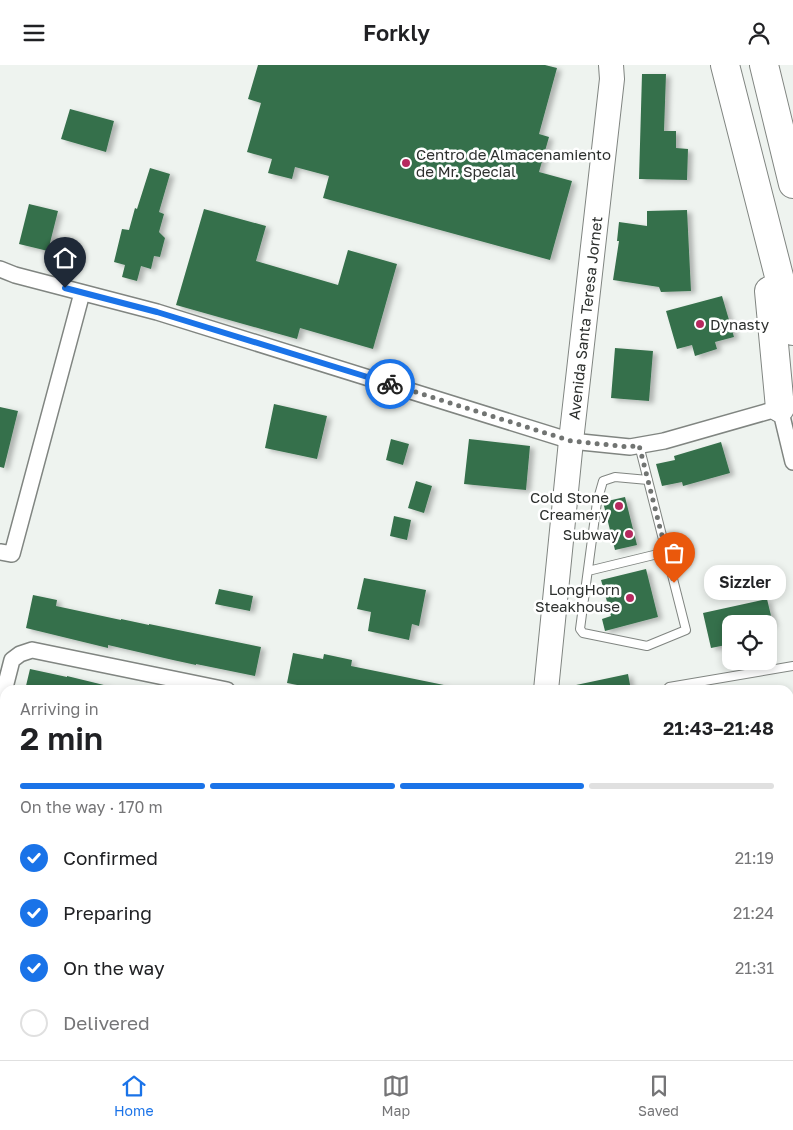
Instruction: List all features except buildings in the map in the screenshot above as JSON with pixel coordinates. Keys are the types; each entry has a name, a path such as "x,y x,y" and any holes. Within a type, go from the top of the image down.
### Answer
{"highway":[{"path":"725,65 793,331"},
{"path":"764,65 793,183"},
{"path":"760,200 780,408"}],"main road":[{"name":"Avenida Santa Teresa Jornet","path":"547,685 571,441 612,79 611,65"}],"street":[{"path":"0,269 15,275 157,312 571,441 630,447 664,441 780,408 793,462"},
{"path":"0,552 12,554 82,293"},
{"path":"6,685 12,661 20,653 32,650 203,685"}],"lane":[{"path":"639,445 648,480 666,552 686,630 647,646 583,633 580,629 597,502 603,481 615,477 648,480"},
{"path":"588,571 666,552"},
{"path":"681,685 793,666"}],"way so far":[{"path":"390,384 571,441 630,447 639,445 674,583"}],"place":[{"name":"Centro de Almacenamiento de Mr. Special","path":"406,163"},
{"name":"Dynasty","path":"700,324"},
{"name":"Cold Stone Creamery","path":"619,506"},
{"name":"Subway","path":"629,534"},
{"name":"Sizzler","path":"674,583"},
{"name":"LongHorn Steakhouse","path":"630,598"}],"route":[{"path":"65,288 157,312 390,384"}]}
